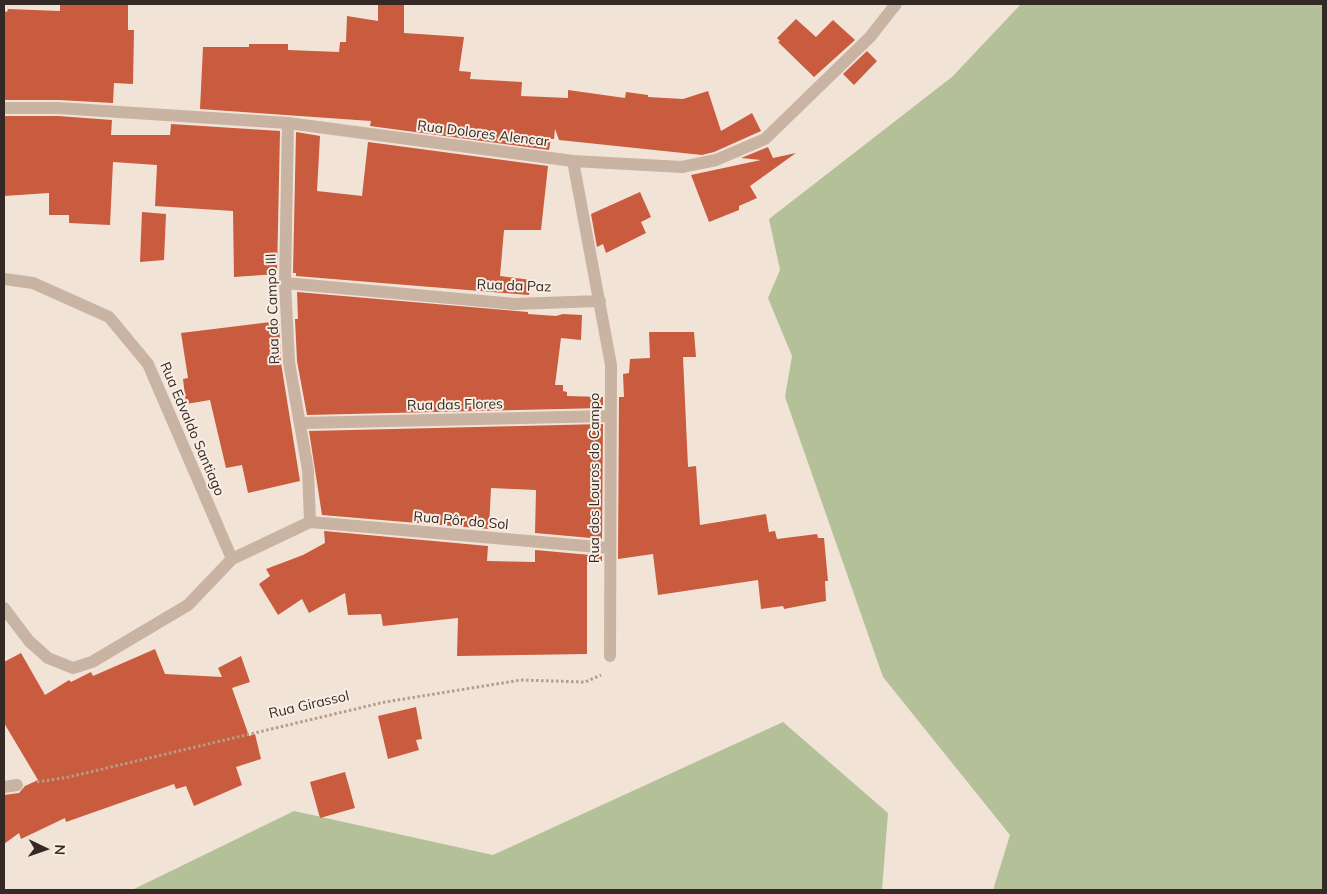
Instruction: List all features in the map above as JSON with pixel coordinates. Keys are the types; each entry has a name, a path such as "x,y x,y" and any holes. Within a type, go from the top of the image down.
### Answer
{"street":[{"name":"Rua Dolores Alencar","path":"4,108 58,108 288,123 572,160 682,167 716,160 765,139 870,37 896,4"},
{"name":"Rua do Campo III","path":"288,123 285,283 289,362 308,470 310,522"},
{"path":"572,160 600,301"},
{"name":"Rua Edvaldo Santiago","path":"4,279 33,283 109,317 148,364 232,559"},
{"name":"Rua da Paz","path":"285,283 515,304 600,301"},
{"name":"Rua dos Louros do Campo","path":"600,301 611,365 610,656"},
{"name":"Rua das Flores","path":"301,423 610,416"},
{"path":"4,608 29,642 48,658 73,668 92,662 188,605 232,559 310,522"},
{"name":"Rua Pôr do Sol","path":"310,522 609,548"},
{"path":"4,787 17,785"}],"path":[{"name":"Rua Girassol","path":"17,785 69,777 385,702 520,680 585,682 602,675 611,664 610,656"}],"green space":[{"path":"1021,4 1323,4 1323,890 993,890 1010,835 883,677 785,397 792,356 768,298 780,270 769,219 952,77"},
{"path":"783,722 888,813 882,890 132,890 294,811 493,855"}],"building":[{"path":"60,4 128,4 128,30 134,30 133,84 114,83 113,103 59,100 4,100 4,11 7,12 8,9 60,11"},
{"path":"378,4 404,4 404,33 464,37 459,71 471,72 470,79 522,82 521,96 568,98 568,90 625,98 626,92 648,95 648,97 683,99 708,91 721,131 752,113 761,131 714,152 702,155 559,140 555,129 554,139 551,139 549,150 370,126 371,121 200,109 203,47 249,47 249,44 288,44 288,50 339,52 340,42 346,42 347,16 378,21"},
{"path":"796,19 816,37 833,20 855,40 814,77 778,42 780,41 777,38"},
{"path":"867,51 877,61 854,85 843,74"},
{"path":"4,116 58,116 112,120 111,135 170,135 171,124 280,131 277,274 234,277 233,211 155,206 157,165 113,162 110,225 69,223 69,215 49,215 49,193 4,196"},
{"path":"296,132 320,136 317,191 362,196 368,142 548,166 541,230 504,230 500,276 531,280 529,295 296,276 296,273 293,273"},
{"path":"768,147 773,158 796,153 750,186 757,198 739,206 739,210 709,222 691,175 761,160 741,158"},
{"path":"640,192 651,217 641,222 646,233 606,253 603,244 597,247 591,214"},
{"path":"142,212 166,214 164,260 140,262"},
{"path":"297,292 528,312 528,314 582,315 581,340 561,338 555,385 563,385 563,391 567,392 567,396 603,397 603,408 307,415 297,361 295,319 298,319"},
{"path":"279,321 281,363 300,481 248,493 242,465 226,468 210,400 186,404 183,379 188,378 181,333"},
{"path":"649,332 694,332 696,357 683,357 688,467 696,466 700,525 766,514 769,532 775,531 777,539 817,534 818,538 824,538 828,581 825,581 826,601 784,609 783,606 761,609 758,580 658,595 653,554 618,559 619,397 624,397 623,374 629,373 630,359 650,358"},
{"path":"603,424 602,539 535,533 536,490 491,488 489,529 322,515 309,431"},
{"path":"324,531 488,546 487,561 535,562 535,550 602,556 602,561 587,564 587,654 457,656 458,618 383,626 381,614 348,615 345,593 309,613 302,599 278,615 259,584 270,576 266,569 303,555 325,543"},
{"path":"155,649 165,674 222,677 218,668 241,656 250,682 232,688 249,736 255,734 261,759 236,767 242,785 194,806 186,786 176,789 174,784 66,822 65,818 21,839 19,833 4,844 4,795 19,793 25,786 38,780 4,723 4,662 21,653 45,695 69,680 71,682 91,672 93,676"},
{"path":"416,707 422,739 416,740 419,750 388,759 378,716"},
{"path":"345,772 355,808 320,818 310,782"}]}
